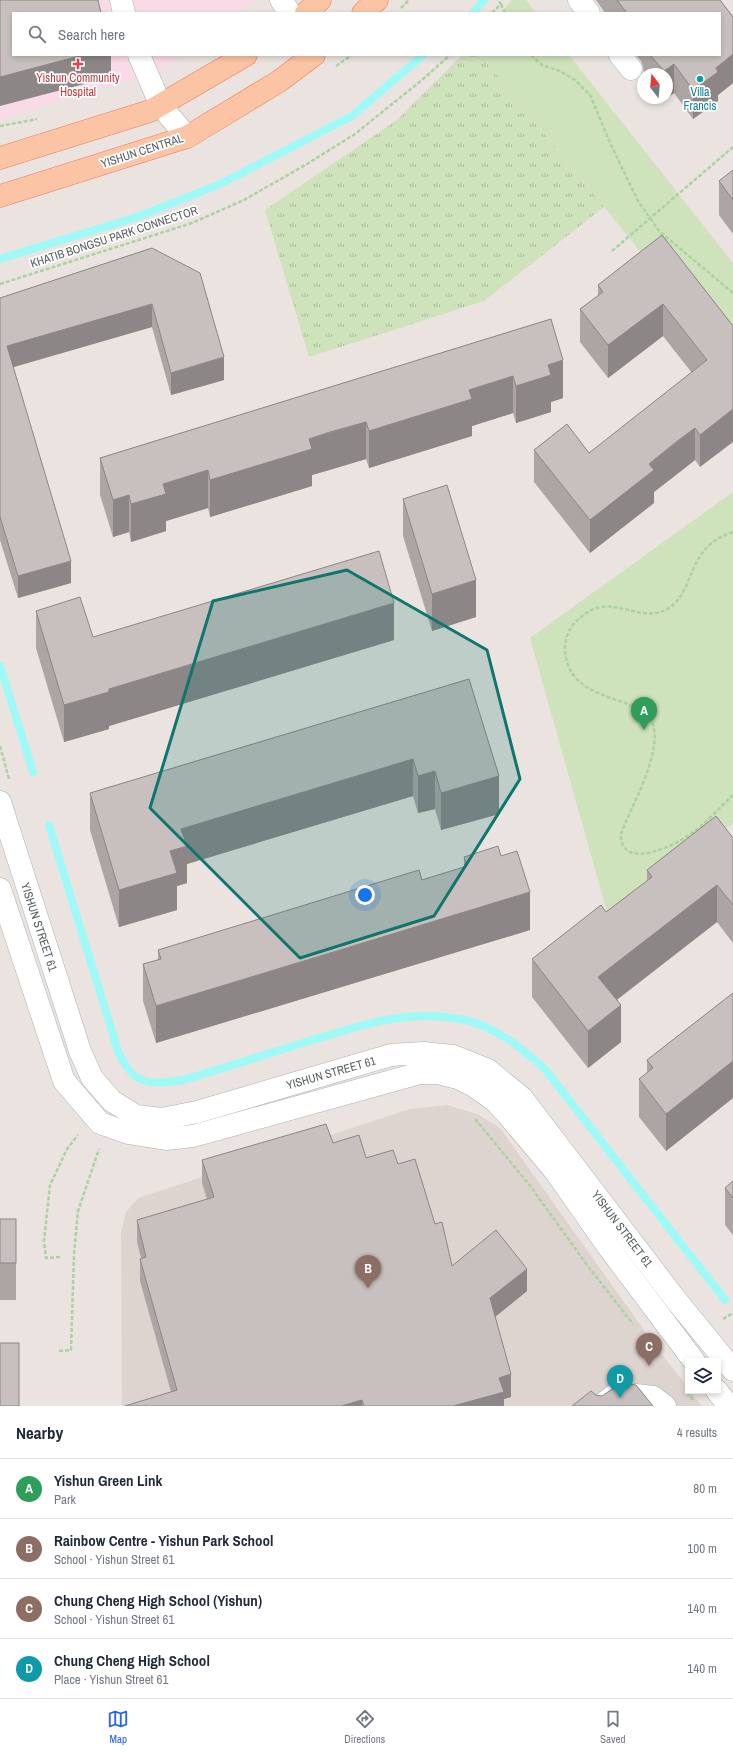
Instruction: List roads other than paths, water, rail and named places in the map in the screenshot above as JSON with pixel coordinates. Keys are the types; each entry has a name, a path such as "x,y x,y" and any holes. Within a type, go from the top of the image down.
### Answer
{"main road":[{"path":"307,12 320,0"},
{"path":"364,12 377,0"},
{"path":"0,158 150,111 161,106 244,56"},
{"name":"YISHUN CENTRAL","path":"0,196 156,148 187,136 278,82 313,56"}],"street":[{"path":"121,0 124,12"},
{"path":"281,0 289,12"},
{"path":"579,0 588,12"},
{"path":"139,56 161,106 187,136"},
{"name":"YISHUN STREET 61","path":"0,802 4,832 80,1051 92,1078 112,1101 136,1116 162,1119 197,1112 391,1055 423,1053 453,1056 488,1070 522,1098 563,1166 609,1248 692,1358"},
{"name":"YISHUN STREET 61","path":"0,888 64,1081 100,1123 128,1133 166,1139 192,1136 393,1079 420,1073 438,1073 458,1078 474,1086 494,1100 563,1166 627,1235 676,1300 733,1370"},
{"path":"27,971 51,964"},
{"path":"609,1248 627,1235"},
{"path":"696,1358 713,1344"},
{"path":"600,1406 617,1394 654,1397 665,1406"},
{"path":"719,1394 729,1406"}],"waterway":[{"path":"474,12 484,0"},
{"path":"0,259 137,217 218,185 352,116 422,56"},
{"path":"0,665 33,772"},
{"path":"49,825 118,1051 130,1071 136,1077 151,1082 183,1080 345,1030 400,1018 439,1016 460,1019 484,1026 495,1031 516,1045 545,1069 725,1300"}],"place":[{"name":"Yishun Community Hospital","path":"78,64"},
{"name":"Villa Francis","path":"700,79"},
{"name":"Yishun Green Link","path":"644,730"},
{"name":"Rainbow Centre - Yishun Park School","path":"368,1288"},
{"name":"Chung Cheng High School (Yishun)","path":"649,1366"},
{"name":"Chung Cheng High School","path":"620,1398"}]}
